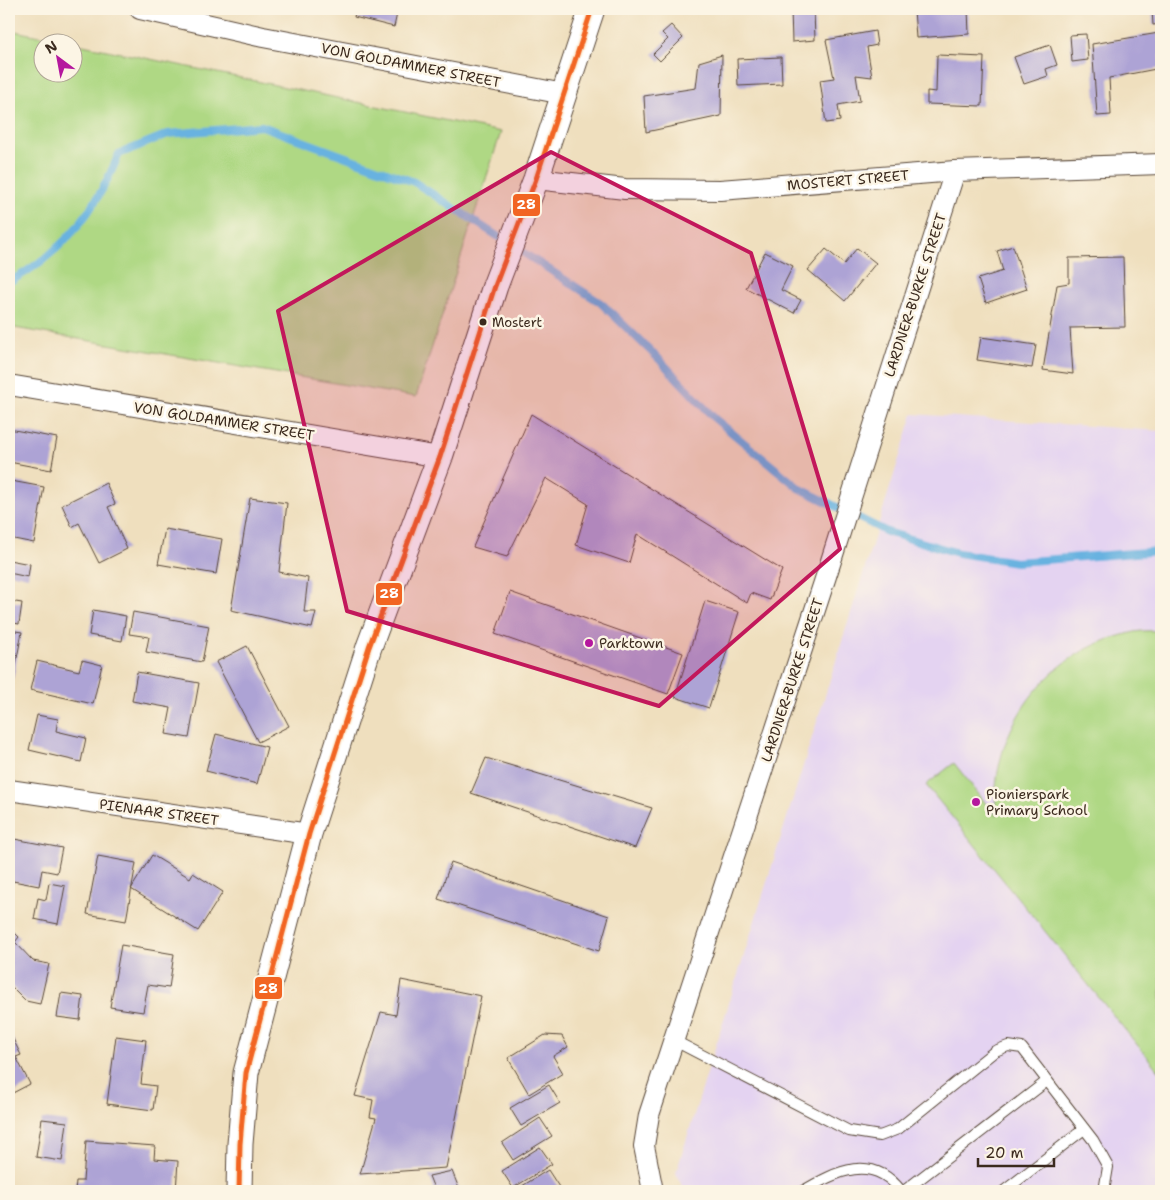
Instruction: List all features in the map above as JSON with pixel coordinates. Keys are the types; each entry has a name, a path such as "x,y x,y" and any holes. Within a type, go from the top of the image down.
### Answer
{"street":[{"name":"VON GOLDAMMER STREET","path":"140,9 263,37 564,94"},
{"path":"239,1191 246,1073 309,834 369,647 440,457 495,286 536,179 592,9"},
{"name":"MOSTERT STREET","path":"536,179 625,189 720,190 955,171 1161,164"},
{"name":"LARDNER-BURKE STREET","path":"653,1191 644,1146 649,1115 830,564 955,171"},
{"name":"VON GOLDAMMER STREET","path":"9,385 440,457"},
{"name":"PIENAAR STREET","path":"9,790 309,834"}],"lane":[{"path":"673,1040 849,1131 880,1136 898,1128 995,1051 1008,1046 1022,1048 1084,1129 1108,1167 1104,1191"},
{"path":"803,1191 829,1176 850,1169 873,1168 894,1182 903,1191 1047,1082"},
{"path":"1004,1191 1084,1129"}],"highlighted area":[{"path":"551,152 751,253 840,549 659,706 347,611 278,311"}],"shaded area":[{"name":"Pionierspark Primary School","path":"913,414 1161,431 1161,1191 684,1191 676,1173"}],"green space":[{"path":"9,30 32,35 32,82 82,82 82,45 501,132 416,397 9,327"},
{"path":"1161,631 1161,1074 926,785 954,763 996,816 996,784 1002,754 1013,725 1029,699 1049,676 1073,657 1101,643 1134,632"}],"building":[{"path":"356,9 398,9 394,27 354,17"},
{"path":"791,9 814,9 815,40 792,42"},
{"path":"914,9 968,9 969,34 916,38"},
{"path":"1152,9 1161,9 1161,24 1153,25"},
{"path":"671,25 683,38 660,61 653,54 668,39 662,33"},
{"path":"875,31 877,45 867,47 872,77 856,75 860,101 838,105 840,121 826,123 820,80 834,78 826,40"},
{"path":"1159,33 1161,68 1109,78 1111,115 1097,116 1092,44"},
{"path":"1086,34 1088,60 1072,62 1070,35"},
{"path":"1050,45 1057,65 1046,69 1048,76 1024,84 1014,57"},
{"path":"722,55 721,116 646,132 644,96 696,88 699,62"},
{"path":"937,55 984,57 982,106 927,104 927,91 936,92"},
{"path":"781,57 782,84 738,86 737,59"},
{"path":"1013,246 1027,289 986,303 978,279 1003,271 997,251"},
{"path":"857,248 876,263 845,301 808,270 826,249 844,264"},
{"path":"765,252 793,266 781,290 801,300 794,313 746,288"},
{"path":"1123,257 1125,327 1070,328 1073,374 1043,370 1057,285 1069,283 1069,258"},
{"path":"981,337 1036,345 1032,368 977,360"},
{"path":"531,414 782,570 770,600 751,593 747,603 637,534 629,563 576,545 588,504 546,478 507,557 473,547"},
{"path":"9,429 57,438 51,470 9,462"},
{"path":"11,481 44,487 34,543 9,538"},
{"path":"106,483 115,504 108,507 127,549 99,563 79,523 72,527 62,505"},
{"path":"250,498 287,503 279,572 308,578 304,612 316,612 312,628 231,610"},
{"path":"165,529 222,539 216,574 158,564"},
{"path":"9,560 30,564 28,577 9,573"},
{"name":"Parktown","path":"510,592 683,653 668,694 495,634"},
{"path":"9,601 22,603 19,624 9,622"},
{"path":"705,601 739,612 709,708 675,697"},
{"path":"93,610 126,616 122,641 89,635"},
{"path":"133,612 209,626 202,662 146,652 149,637 129,634"},
{"path":"9,630 22,632 13,679 9,678"},
{"path":"247,646 289,726 258,742 216,662"},
{"path":"82,660 102,665 93,704 30,690 37,661 79,671"},
{"path":"137,672 199,683 189,738 166,734 171,708 132,701"},
{"path":"37,715 58,719 56,731 86,738 81,762 29,750"},
{"path":"216,734 267,747 257,784 206,771"},
{"path":"486,758 652,808 635,848 471,793"},
{"path":"9,838 62,848 57,873 42,870 39,886 13,881 10,898"},
{"path":"152,855 190,878 193,873 223,892 198,931 131,889"},
{"path":"98,856 136,863 126,921 87,914"},
{"path":"451,862 609,916 599,951 438,899"},
{"path":"49,883 65,886 58,924 34,919 38,898 46,900"},
{"path":"9,927 19,937 15,942 33,961 49,964 40,1004 26,1001 9,984"},
{"path":"121,945 174,954 169,988 148,985 143,1012 110,1007"},
{"path":"401,980 481,996 446,1168 360,1174 376,1118 370,1117 373,1100 355,1096 381,1012 396,1015"},
{"path":"61,993 83,996 80,1020 57,1017"},
{"path":"9,1031 21,1055 16,1057 30,1084 9,1095"},
{"path":"545,1035 562,1036 568,1047 553,1056 563,1073 529,1094 508,1058"},
{"path":"116,1036 146,1040 141,1084 156,1086 153,1110 107,1104"},
{"path":"549,1085 560,1103 521,1126 510,1108"},
{"path":"540,1118 552,1136 513,1160 502,1143"},
{"path":"42,1119 67,1122 62,1161 36,1157"},
{"path":"86,1141 155,1146 154,1159 178,1161 176,1191 75,1191 76,1181 83,1181"},
{"path":"540,1147 552,1164 513,1188 502,1171"},
{"path":"548,1170 559,1187 553,1191 514,1191"},
{"path":"452,1171 460,1191 435,1191 429,1176"}],"waterway":[{"path":"9,282 46,258 76,228 99,194 119,154 168,134 262,126 414,182 601,303 659,359 714,418 799,488 887,532 958,553 1016,562 1161,551"}],"transit line":[{"name":"28","path":"239,1191 240,1144 246,1073 309,834 369,647 440,457 495,286 536,179 592,9"}],"place":[{"name":"Mostert","path":"483,322"},
{"name":"Parktown","path":"589,643"},
{"name":"Pionierspark Primary School","path":"976,802"}]}
